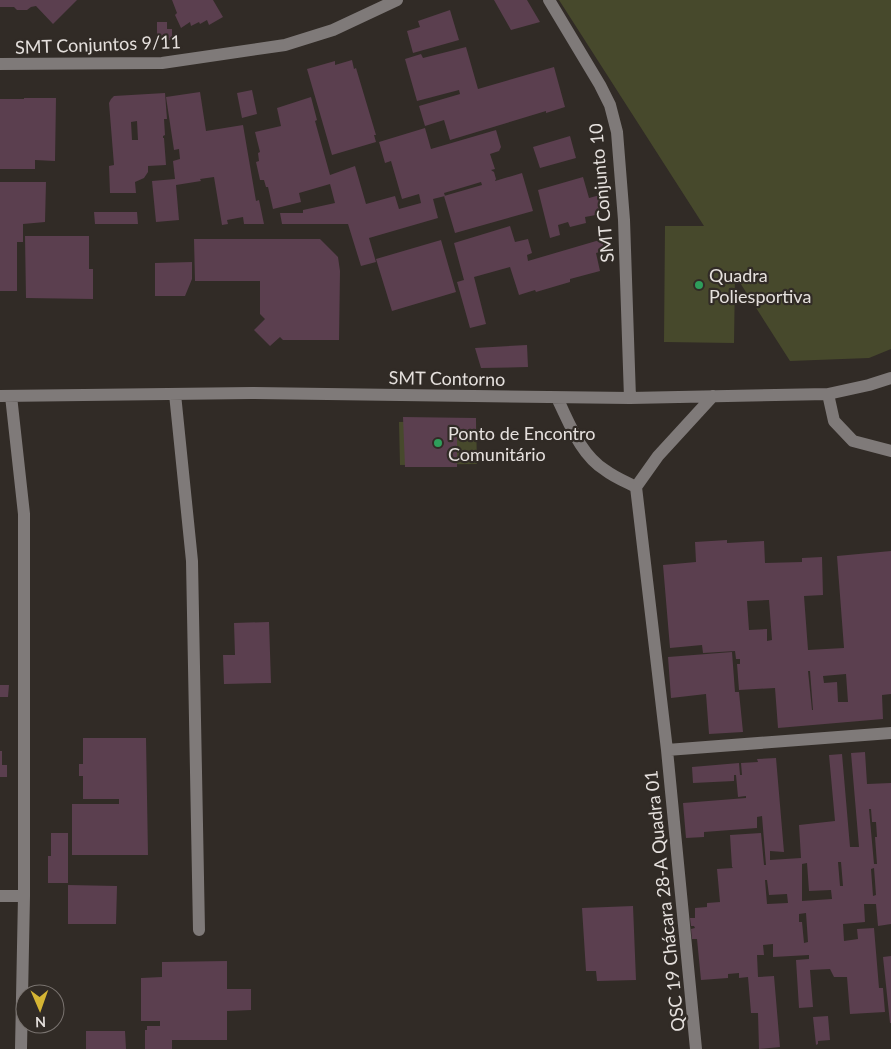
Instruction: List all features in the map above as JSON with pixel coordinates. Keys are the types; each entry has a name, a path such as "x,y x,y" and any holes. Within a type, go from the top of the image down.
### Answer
{"street":[{"name":"SMT Conjuntos 9/11","path":"0,64 162,63 284,45 333,30 397,0"},
{"name":"SMT Conjunto 10","path":"549,0 600,85 610,105 616,132 624,220 630,398"},
{"name":"SMT Contorno","path":"5,396 328,394 630,398 828,394 891,378"},
{"path":"175,394 192,561 198,930"},
{"path":"828,394 834,421 853,441 891,452"},
{"path":"5,396 24,514 22,1049"},
{"path":"557,398 582,448 590,458 604,470 636,487 658,456 713,396"},
{"name":"QSC 19 Chácara 28-A Quadra 01","path":"636,487 667,750 696,1049"},
{"name":"QSC 19 Chácara 28-A Quadra 01","path":"667,750 891,733"},
{"path":"0,896 24,896"}],"green space":[{"path":"559,0 891,0 891,349 869,358 790,361 735,275 734,343 664,342 665,226 704,226"},
{"name":"Ponto de Encontro Comunitário","path":"476,420 477,464 400,465 399,422"}],"building":[{"path":"0,0 77,0 53,24 36,6 27,10 17,10 14,7 0,7"},
{"path":"172,0 213,0 223,17 209,25 207,20 191,26 190,22 181,28 175,15 177,13"},
{"path":"494,0 527,0 540,22 511,30"},
{"path":"450,10 459,40 413,53 407,31 420,27 418,21"},
{"path":"157,22 167,22 167,29 172,29 172,40 157,40"},
{"path":"466,47 478,89 554,67 565,107 450,140 444,120 425,126 419,106 460,94 459,90 417,101 405,59 421,54 423,58"},
{"path":"352,60 376,135 374,135 376,142 332,155 307,69 335,61 335,65"},
{"path":"252,90 257,114 242,118 237,93"},
{"path":"200,92 206,131 243,125 256,201 259,200 264,224 244,224 243,217 227,220 228,224 222,225 214,177 176,185 179,220 156,222 152,181 175,179 173,161 180,159 179,149 174,150 166,97"},
{"path":"165,93 167,119 164,119 165,135 163,138 166,165 148,166 148,172 144,178 135,182 136,193 110,193 109,166 114,165 109,103 114,96","holes":["137,121 138,140 132,140 131,122"]},
{"path":"311,97 317,120 315,121 330,175 355,166 366,204 395,196 399,209 421,203 419,194 402,199 391,161 385,163 379,142 425,128 431,149 496,130 501,147 499,151 490,154 495,169 491,170 494,172 495,181 522,173 533,211 455,233 444,196 433,199 438,218 369,238 376,262 361,266 348,224 282,224 280,213 303,213 303,210 335,203 330,184 299,193 301,202 273,209 268,187 266,187 264,180 260,180 256,162 259,161 258,153 260,152 255,132 281,126 277,108","holes":["481,182 482,185 445,196 444,193"]},
{"path":"56,98 55,161 35,160 35,169 0,169 0,99"},
{"path":"570,136 576,158 540,168 533,147"},
{"path":"583,177 589,198 600,195 601,214 585,217 586,223 570,227 568,222 558,225 560,235 550,238 538,190"},
{"path":"0,182 46,182 45,222 23,224 23,242 17,242 17,291 0,291"},
{"path":"94,212 137,212 138,224 95,224"},
{"path":"510,226 515,242 528,239 532,253 527,255 528,261 603,239 603,251 596,253 600,271 570,279 570,282 519,295 510,267 474,277 486,324 470,328 457,282 464,280 454,243"},
{"path":"25,236 89,236 89,269 93,269 93,299 26,298"},
{"path":"194,239 320,239 338,257 340,271 339,340 283,340 280,337 270,346 254,330 265,319 260,314 260,281 195,281"},
{"path":"441,240 456,292 392,311 376,259"},
{"path":"192,262 192,279 185,296 155,296 155,263"},
{"path":"527,345 528,367 481,368 475,348"},
{"name":"Ponto de Encontro Comunitário","path":"403,417 476,418 476,436 457,436 457,467 405,467"},
{"path":"727,540 727,543 764,541 765,563 802,562 802,558 822,557 823,595 804,596 808,650 844,648 837,556 891,551 891,694 882,695 883,719 778,728 775,688 739,690 737,664 740,664 740,659 736,659 735,651 703,653 702,645 670,648 663,565 696,562 695,542","holes":["769,600 772,640 767,641 767,629 749,630 747,601","808,671 810,671 812,710","846,674 848,702 838,702 837,682 824,683 823,676"]},
{"path":"269,622 271,683 224,684 223,655 235,655 234,623"},
{"path":"732,652 735,692 739,692 743,732 709,734 706,694 671,698 668,657"},
{"path":"0,685 9,685 8,697 0,697"},
{"path":"83,738 146,738 148,855 72,855 72,804 119,804 119,799 83,799 83,776 79,776 79,764 83,764"},
{"path":"0,751 2,751 2,765 7,765 7,777 0,777"},
{"path":"865,752 867,784 891,783 891,924 878,926 876,904 864,904 865,922 843,924 844,941 858,939 857,929 874,928 879,988 883,988 885,1012 850,1014 847,977 834,977 830,969 810,970 813,1007 799,1008 796,960 809,959 809,955 773,957 773,944 763,945 764,955 757,955 758,977 774,976 780,1047 759,1049 758,1013 751,1013 748,977 739,978 739,973 728,974 728,978 701,980 697,939 692,939 691,929 695,928 691,926 690,918 695,918 695,908 707,907 707,903 720,902 717,869 733,868 730,835 761,833 764,865 766,865 762,816 757,817 757,828 704,832 704,837 686,838 683,803 746,798 746,796 738,797 736,775 734,775 734,781 693,783 692,767 739,763 740,775 742,775 741,763 758,762 757,759 776,758 784,852 770,851 770,860 801,858 799,825 835,821 829,755 842,754 850,847 859,847 851,753","holes":["869,809 871,809 872,822 876,822 877,864 874,864","838,862 841,862 843,886 840,886","807,863 809,891 831,890 832,899 802,901 802,864","874,868 876,895 873,896 871,869","765,880 767,880 769,895 787,894 788,903 767,904","806,913 808,942 804,943 802,922 799,922 799,914"]},
{"path":"51,833 68,833 68,883 48,883 48,856 51,856"},
{"path":"68,885 117,886 116,924 68,924"},
{"path":"633,906 636,980 597,981 596,971 586,971 582,908"},
{"path":"891,956 891,1023 890,1023 883,957"},
{"path":"227,961 227,989 251,989 251,1010 227,1011 227,1040 172,1040 172,1049 145,1049 145,1030 147,1030 147,1026 160,1026 160,1021 141,1021 141,978 162,977 162,962"},
{"path":"828,1016 830,1040 818,1041 816,1045 813,1017"},
{"path":"86,1031 125,1031 126,1049 86,1049"}],"place":[{"name":"Quadra Poliesportiva","path":"699,285"},
{"name":"Ponto de Encontro Comunitário","path":"438,443"}]}
